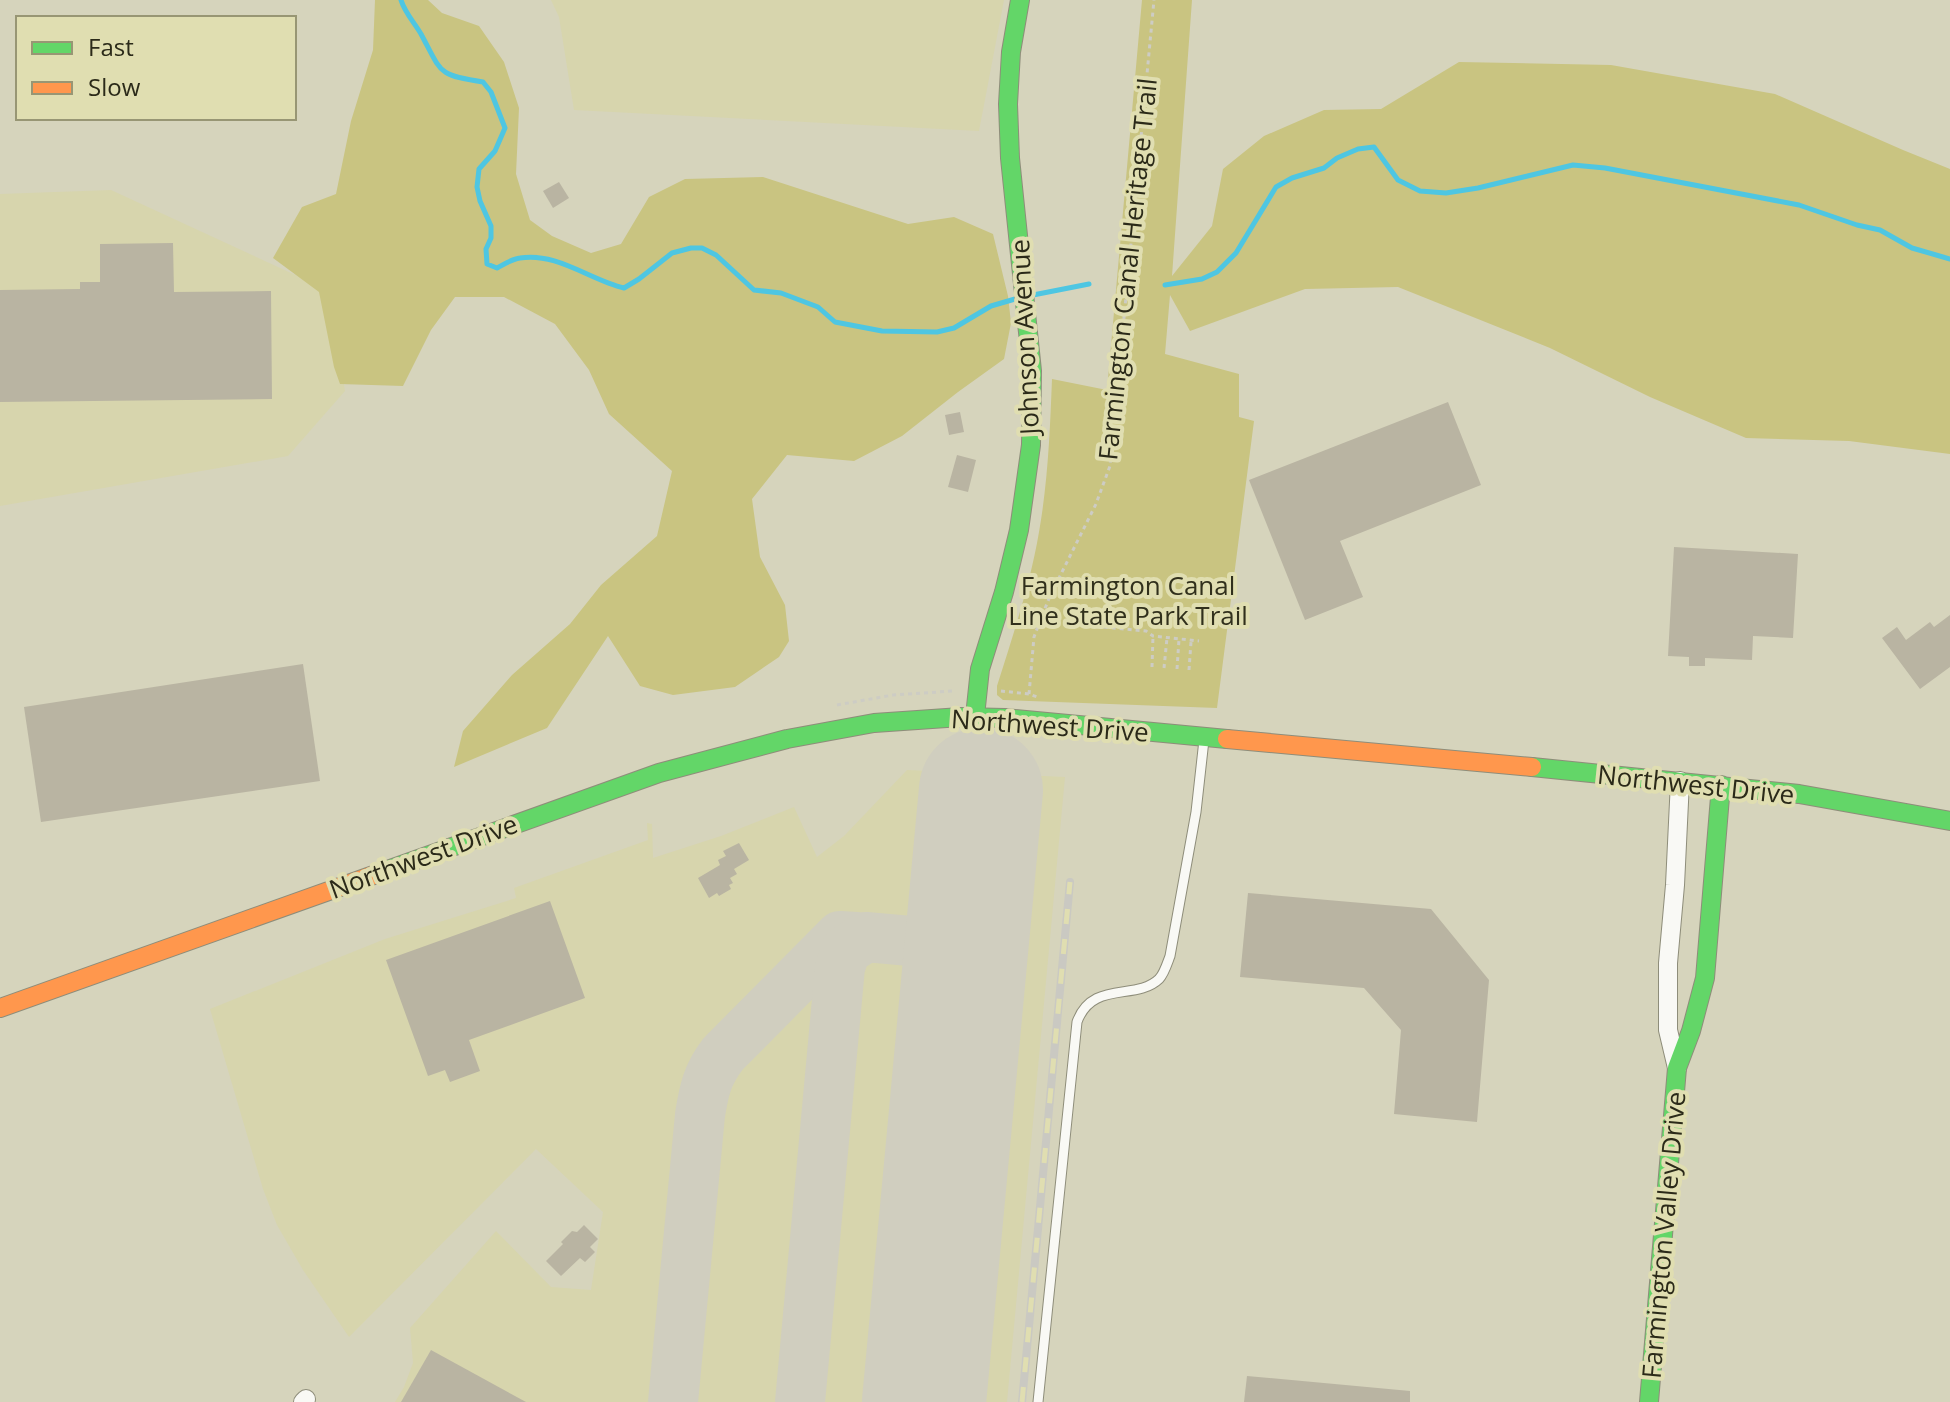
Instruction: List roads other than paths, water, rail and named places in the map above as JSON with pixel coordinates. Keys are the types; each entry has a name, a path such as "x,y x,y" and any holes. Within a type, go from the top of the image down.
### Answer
{"main road":[{"name":"Johnson Avenue","path":"975,716 978,677 1014,554 1029,466 1033,390 1009,102 1012,43 1020,0"},
{"name":"Northwest Drive","path":"0,1008 674,769 799,737 905,720 975,716 1680,781 1799,794 1950,821"},
{"name":"Farmington Valley Drive","path":"1649,1402 1677,1068 1705,978 1721,785"}],"street":[{"name":"Farmington Valley Drive","path":"1677,1068 1668,1030 1668,963 1680,781"}],"lane":[{"path":"1038,1402 1077,1022 1081,1011 1092,1001 1151,984 1161,978 1170,956 1194,826 1205,737"}],"waterway":[{"path":"401,0 443,70 457,77 483,82 491,92 505,128 495,151 479,169 477,187 491,226 491,238 486,249 487,264 497,268 520,258 547,259 624,288 672,253 702,248 716,255 754,290 781,293 818,307 835,322 882,331 937,332 954,328 991,306 1015,299"},
{"path":"1165,285 1202,279 1217,272 1236,253 1276,187 1292,178 1324,168 1358,149 1374,147 1398,180 1420,191 1446,193 1478,188 1573,165 1605,168 1799,205 1880,230 1912,248 1950,259"},
{"path":"1033,295 1089,284"}],"railway":[{"path":"1022,1402 1070,882"}],"park label":[{"name":"Farmington Canal Line State Park Trail","path":"1128,600"}]}
